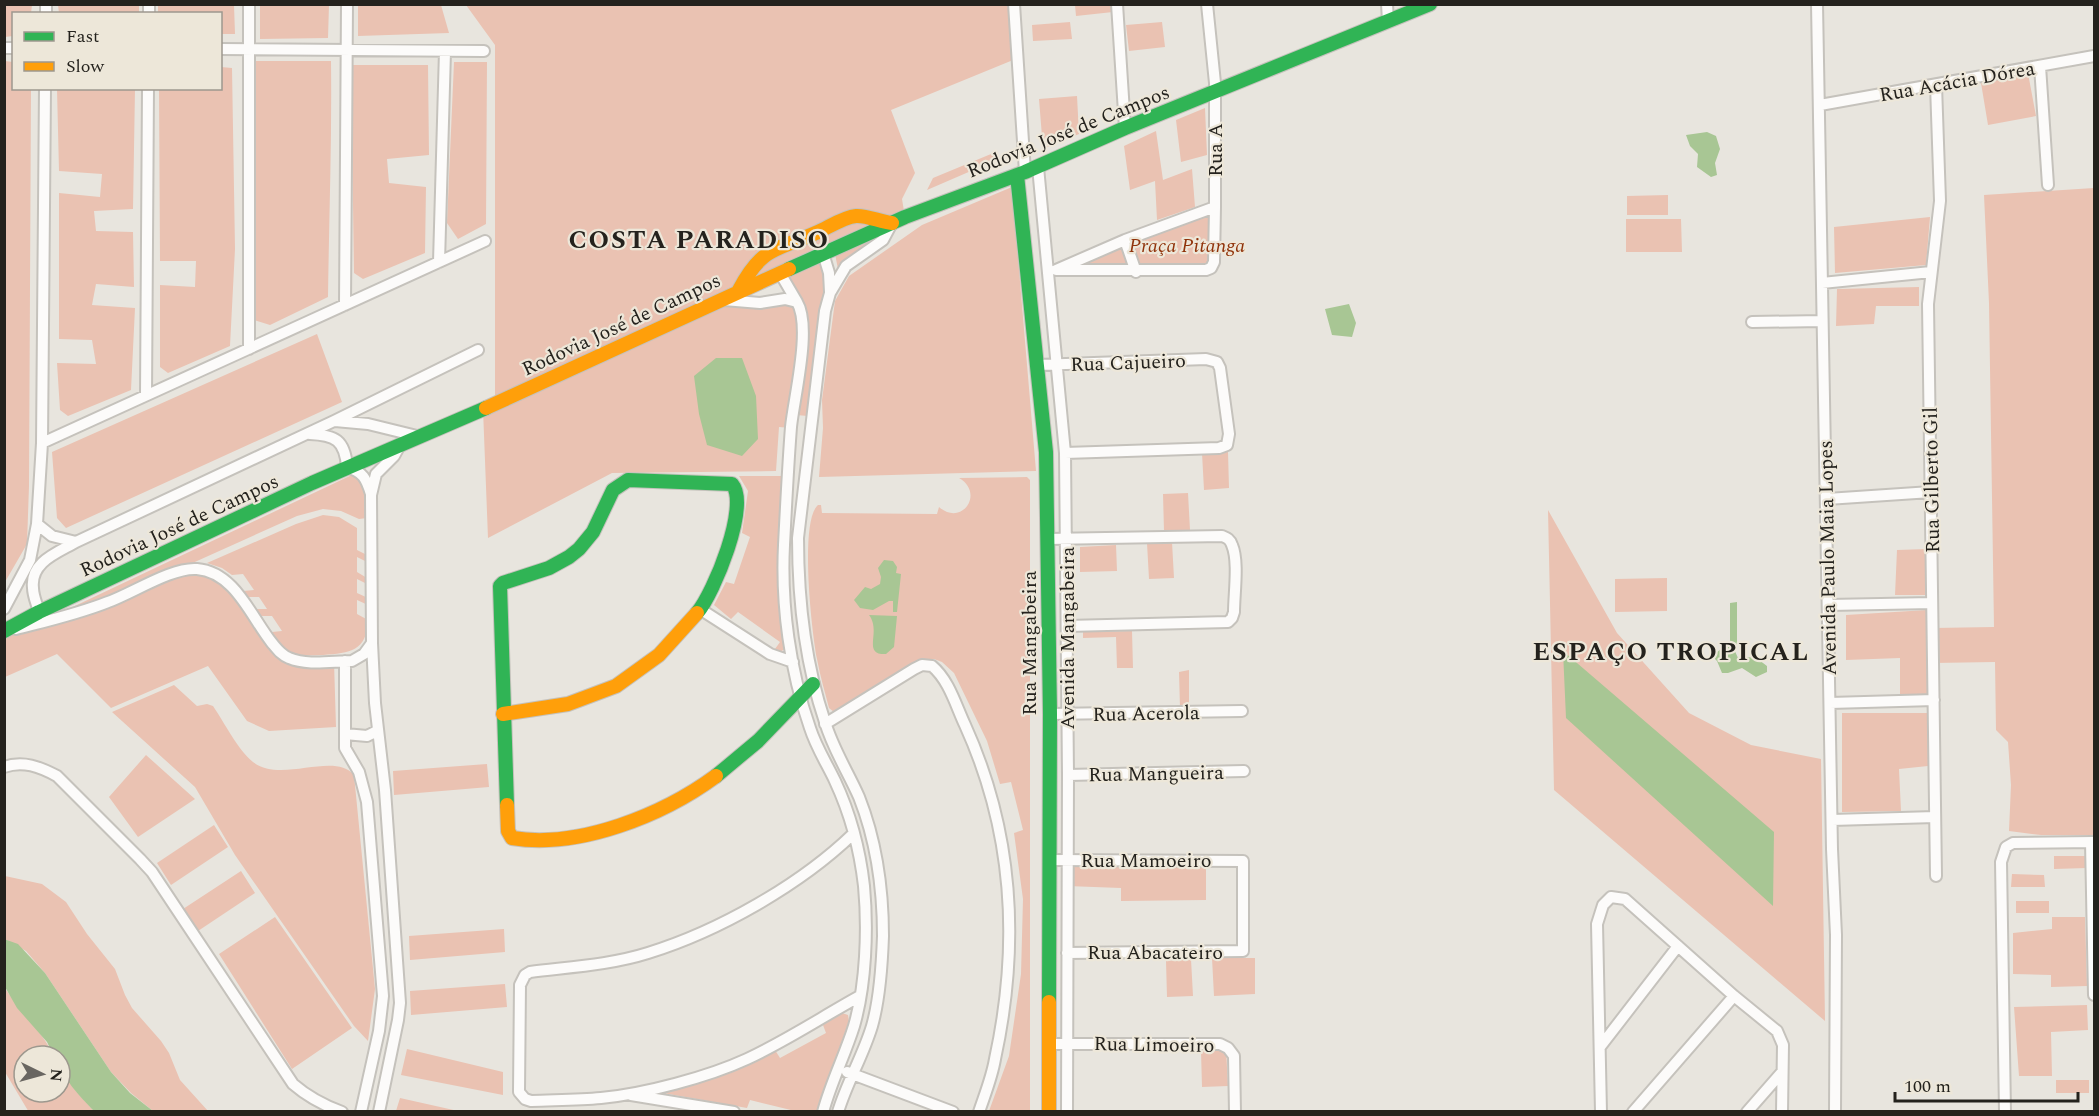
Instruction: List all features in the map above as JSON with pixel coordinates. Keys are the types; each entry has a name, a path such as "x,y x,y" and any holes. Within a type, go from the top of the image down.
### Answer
{"street":[{"path":"249,4 249,349"},
{"path":"345,305 347,4"},
{"name":"Avenida Mangabeira","path":"1014,4 1027,171 1052,271 1055,364 1065,453 1068,714 1067,1112"},
{"path":"1116,4 1125,128"},
{"name":"Rua A","path":"1207,4 1215,92 1215,207"},
{"path":"1387,4 1388,21"},
{"name":"Rodovia José de Campos","path":"4,632 39,612 347,467 495,404 823,253 1430,4"},
{"name":"Avenida Paulo Maia Lopes","path":"1817,4 1836,935 1835,1112"},
{"path":"222,50 484,51"},
{"path":"440,262 445,51"},
{"name":"Rua Acácia Dórea","path":"1820,105 2094,56"},
{"path":"2040,66 2048,185"},
{"name":"Rua Gilberto Gil","path":"1936,85 1940,219 1928,304 1936,876"},
{"path":"4,609 30,560 38,524 42,443 45,90"},
{"path":"146,396 148,90"},
{"name":"Rua Mangabeira","path":"1027,171 1038,365 1046,452 1050,714 1049,1112"},
{"path":"1215,207 1214,262 1211,268 1202,271 1052,271 1125,240 1215,207"},
{"path":"739,291 751,268 766,254 780,246 805,238 853,216 892,223 883,240 846,266 830,293 825,311 806,486 798,538 802,616 813,684 825,724 865,816 872,843 882,905 883,936 872,1026 838,1112"},
{"path":"805,238 823,253 829,273 830,293"},
{"path":"1125,240 1136,272"},
{"path":"42,443 485,241"},
{"path":"780,246 776,259 780,273 802,311 803,326 793,414 784,587 793,662 810,728 836,782 853,834 863,885 865,910 860,996 854,1026 823,1112"},
{"path":"1822,283 1931,272"},
{"path":"721,300 760,303 785,299 797,302"},
{"path":"1752,322 1822,321"},
{"path":"39,612 33,588 34,576 43,561 76,542 334,421 478,350"},
{"name":"Rua Cajueiro","path":"1038,365 1206,359 1217,362 1221,368 1229,434 1227,445 1219,448 1065,453"},
{"path":"364,406 364,419 368,424"},
{"path":"793,414 802,417 813,414"},
{"path":"334,421 368,424 417,436"},
{"path":"306,434 323,434 336,438 344,448 347,467 360,471 366,477 371,495"},
{"path":"379,1112 400,1004 384,790 377,731 372,643 371,495 376,474 394,456 401,443"},
{"path":"503,714 568,704 616,686 659,654 700,609 718,578 730,541 738,500 737,490 732,484 642,480 621,482 614,487 607,498 600,520 588,539 568,557 549,570 503,583 501,586 503,714 510,835 516,839 563,839 615,828 666,807 709,782 747,752 813,684"},
{"path":"788,484 806,486"},
{"path":"1827,499 1931,492"},
{"path":"38,524 52,536 76,542"},
{"path":"1048,539 1222,536 1232,543 1234,612 1228,622 1067,626"},
{"path":"30,560 43,561"},
{"path":"4,632 111,602 180,570 194,568 213,572 227,582 281,654 291,659 306,662 345,661 359,658 372,643"},
{"path":"1829,605 1932,603"},
{"path":"700,609 770,654 793,662"},
{"path":"345,661 345,748 359,772 367,802 383,996 379,1031 361,1112"},
{"path":"825,724 914,669 932,666 944,679 972,742 994,802 1006,861 1010,913 1006,999 995,1062 979,1112"},
{"path":"1830,703 1934,700"},
{"name":"Rua Acerola","path":"1050,714 1242,711"},
{"path":"345,734 368,736 377,731"},
{"path":"4,766 32,765 57,776 140,859 152,872 293,1084 312,1099 342,1112"},
{"name":"Rua Mangueira","path":"1068,775 1244,771"},
{"path":"1832,820 1935,817"},
{"path":"853,834 808,872 709,930 647,954 595,964 530,972 525,975 520,985 519,1092 521,1096 531,1101 625,1095 696,1077 746,1059 810,1026 860,996"},
{"path":"2005,1112 2000,875 2006,847 2013,843 2093,842 2094,995"},
{"name":"Rua Mamoeiro","path":"1050,860 1243,861 1243,951"},
{"path":"1601,1112 1597,924 1603,905 1611,897 1625,898 1734,996 1777,1031 1782,1038 1782,1112"},
{"path":"865,910 882,905"},
{"path":"1600,1047 1678,946"},
{"name":"Rua Abacateiro","path":"1067,952 1243,951"},
{"path":"1634,1112 1734,996"},
{"name":"Rua Limoeiro","path":"1049,1044 1220,1044 1228,1048 1234,1056 1235,1112"},
{"path":"837,1070 854,1074 953,1112"},
{"path":"1747,1112 1782,1072"},
{"path":"625,1095 734,1112"}],"green space":[{"path":"5,4 32,5 31,12 12,12 12,36 5,37"},
{"path":"58,5 139,5 139,12 59,12"},
{"path":"158,5 234,5 235,34 222,34 222,12 158,12"},
{"path":"260,5 329,5 328,38 260,39"},
{"path":"358,5 441,5 449,33 358,36"},
{"path":"466,5 1014,5 1018,58 891,110 915,173 902,199 905,217 823,253 829,273 808,416 796,415 791,428 779,427 776,471 612,473 488,538 483,409 495,403 495,45","holes":["780,273 796,302 722,299"]},
{"path":"1075,5 1112,5 1113,12 1076,16"},
{"path":"1070,22 1072,39 1033,41 1032,25"},
{"path":"1162,22 1165,47 1129,51 1126,25"},
{"path":"5,61 12,62 12,90 31,90 27,544 5,582"},
{"path":"254,61 331,61 328,297 270,325 254,320"},
{"path":"454,62 487,62 486,224 458,239 447,223"},
{"path":"351,65 428,65 429,155 387,159 389,183 426,187 425,253 363,279 354,273"},
{"path":"222,67 232,68 235,249 230,346 168,373 160,367 160,285 195,287 196,261 160,261 159,90 222,90"},
{"path":"2027,68 2036,116 1988,125 1980,77"},
{"path":"57,90 135,90 133,209 94,211 96,231 133,232 134,287 96,284 92,305 135,308 131,390 68,416 60,410 57,363 96,364 92,340 59,339 59,193 100,197 102,174 59,171"},
{"path":"1077,96 1079,134 1043,149 1039,99"},
{"path":"1205,108 1207,155 1181,162 1176,120"},
{"path":"1156,131 1163,180 1192,169 1195,207 1157,220 1155,181 1130,190 1124,146"},
{"path":"991,154 1001,158 927,190 933,178"},
{"path":"1012,187 1036,471 819,477 823,428 822,400 835,301 849,276 922,225"},
{"path":"2094,188 2094,835 2041,835 2009,831 2011,785 2008,742 1996,730 1995,662 1933,663 1933,628 1994,627 1989,303 1984,195"},
{"path":"1668,195 1668,215 1627,215 1627,196"},
{"name":"Praça Pitanga","path":"1215,207 1211,268 1056,270"},
{"path":"1930,217 1926,265 1835,273 1834,227"},
{"path":"1626,219 1681,219 1682,252 1626,252"},
{"path":"882,232 838,269 835,254"},
{"path":"1919,287 1919,306 1876,306 1874,324 1836,326 1837,289"},
{"path":"317,334 342,402 66,528 57,518 52,452"},
{"path":"1228,452 1229,488 1204,490 1202,453"},
{"path":"356,473 369,494 367,518 359,519 341,511 323,509 297,516 177,570 213,572 281,654 334,662 336,727 269,731 247,721 208,666 111,708 57,654 5,677 5,633 41,622"},
{"path":"739,476 781,476 779,565 785,649 780,652 775,649 780,642 738,612 731,619 714,605 726,582 734,584 750,537 742,533 748,491"},
{"path":"1027,477 1030,480 1030,1111 989,1111 1009,1056 1021,974 1023,899 1014,833 1023,830 1011,782 1000,784 987,741 954,673 942,662 934,659 918,662 834,712 829,708 818,665 812,627 808,579 809,532 812,515 818,505 821,505 822,513 937,514 939,507 955,513 962,511 970,499 967,484 959,478"},
{"path":"1188,493 1190,530 1164,531 1163,494"},
{"path":"1548,510 1617,633 1689,713 1751,745 1821,759 1825,1021 1554,790"},
{"path":"323,515 339,517 357,528 357,550 367,555 367,562 357,557 357,572 367,578 367,584 357,579 357,593 368,598 368,605 357,600 357,614 368,620 367,630 360,644 349,651 323,655 298,655 285,648 272,632 282,631 272,616 261,616 256,609 267,609 259,597 247,597 243,591 254,590 243,574 232,575 222,568 207,563 296,524"},
{"path":"1172,542 1174,578 1149,579 1147,543"},
{"path":"1116,545 1117,571 1080,572 1080,547"},
{"path":"1927,549 1926,595 1895,595 1897,550"},
{"path":"1667,578 1667,611 1615,612 1615,579"},
{"path":"1927,610 1928,696 1900,697 1900,658 1846,660 1846,615"},
{"path":"1132,631 1133,668 1117,668 1116,637 1083,638 1083,632"},
{"path":"1189,670 1189,705 1180,708 1179,672"},
{"path":"174,685 197,706 207,704 213,706 242,750 253,762 265,768 278,770 334,766 345,768 354,775 375,989 368,1041 354,1026 235,855 195,787 112,712"},
{"path":"1842,713 1928,713 1928,766 1899,769 1901,811 1842,812"},
{"path":"146,755 195,799 138,837 109,797"},
{"path":"487,764 489,787 394,795 393,771"},
{"path":"214,825 228,847 171,885 157,863"},
{"path":"2054,856 2087,856 2087,868 2054,869"},
{"path":"1067,860 1206,861 1206,900 1121,901 1121,888 1067,886"},
{"path":"241,871 255,893 198,931 183,909"},
{"path":"2012,874 2044,875 2045,887 2011,887"},
{"path":"5,876 42,884 66,902 87,934 115,969 132,1008 169,1053 180,1080 208,1111 153,1111 111,1072 45,973 26,951 5,939"},
{"path":"2016,901 2049,901 2049,913 2016,913"},
{"path":"275,917 352,1028 292,1069 219,954"},
{"path":"2052,917 2085,917 2087,986 2051,987 2051,975 2013,974 2013,933 2052,929"},
{"path":"504,929 505,952 410,960 409,936"},
{"path":"1212,958 1255,958 1255,994 1214,996"},
{"path":"1191,959 1193,996 1167,997 1166,961"},
{"path":"505,984 507,1007 411,1015 410,991"},
{"path":"4,987 47,1044 12,1044 12,1084 5,1072"},
{"path":"2087,1005 2088,1030 2051,1032 2052,1076 2019,1076 2014,1007"},
{"path":"842,1013 848,1015 849,1021 817,1111 795,1111 750,1100 747,1108 663,1093 663,1089 775,1050 780,1058 826,1033 823,1025"},
{"path":"407,1049 503,1072 503,1095 401,1075"},
{"path":"1226,1049 1228,1086 1202,1087 1201,1051"},
{"path":"2056,1080 2089,1080 2089,1093 2056,1093"},
{"path":"72,1085 94,1111 29,1112 24,1104 72,1104"},
{"path":"400,1098 458,1111 396,1111"}],"shaded area":[{"path":"1707,132 1716,136 1720,149 1715,163 1717,175 1711,177 1697,167 1698,154 1690,146 1686,135"},
{"path":"1349,304 1356,323 1352,337 1332,335 1325,309"},
{"path":"716,358 742,358 756,396 758,439 742,456 707,445 699,414 694,376"},
{"path":"884,560 893,561 897,567 896,573 901,574 897,612 893,612 893,601 873,610 860,608 854,600 865,587 871,589 880,584 881,577 878,568"},
{"path":"1737,602 1737,645 1734,649 1738,658 1755,657 1767,666 1767,672 1756,677 1742,668 1722,673 1712,656 1730,642 1730,603"},
{"path":"869,615 897,616 894,647 886,654 875,651 873,647 874,628"},
{"path":"1563,651 1774,832 1773,906 1566,718"},
{"path":"4,939 18,944 45,973 111,1072 130,1093 153,1111 94,1111 72,1086 72,1044 48,1044 17,1008 5,987"}],"traffic: fast":[{"path":"789,269 905,217 1025,172 1125,128 1430,4"},
{"path":"1017,175 1046,452 1050,714 1049,1002"},
{"path":"4,631 39,612 312,483 486,408"},
{"path":"507,805 500,586 549,568 579,549 593,532 613,490 628,480 732,484 736,495 737,510 728,549 712,587 697,613"},
{"path":"716,776 758,741 813,684"}],"traffic: slow":[{"path":"739,290 763,257 842,220 860,216 892,223"},
{"path":"486,408 789,269"},
{"path":"503,714 568,704 616,686 659,655 697,613"},
{"path":"507,805 508,831 512,838 538,840 565,838 592,834 646,816 671,804 716,776"},
{"path":"1049,1002 1049,1112"}],"district":[{"name":"COSTA PARADISO","path":"699,239"},
{"name":"ESPAÇO TROPICAL","path":"1671,651"}]}
